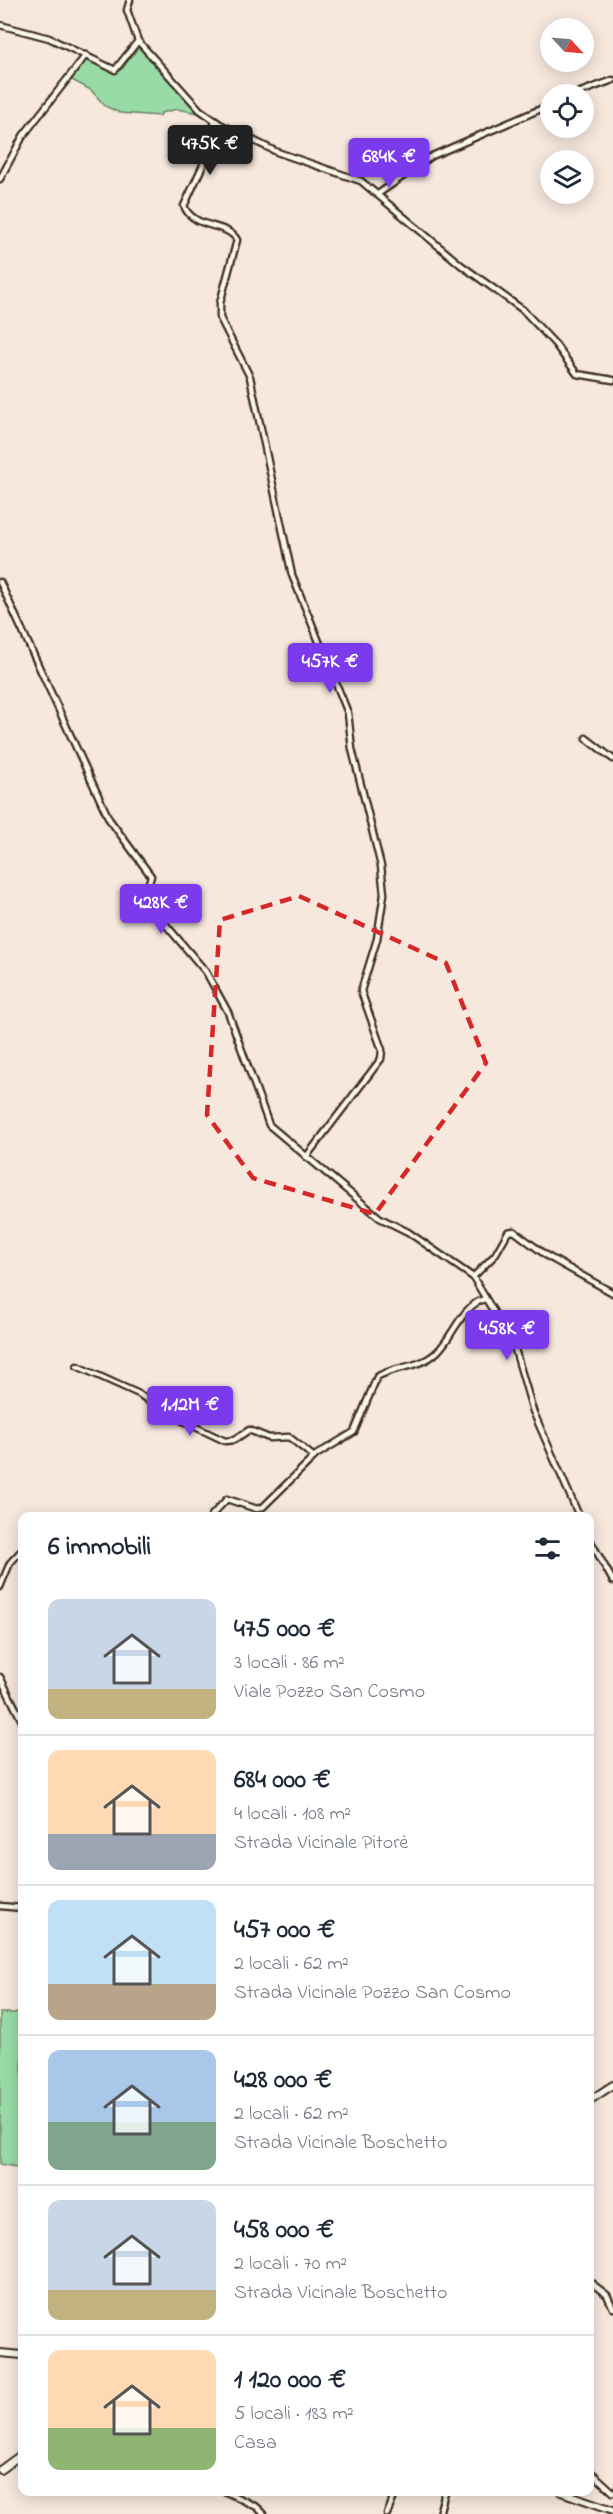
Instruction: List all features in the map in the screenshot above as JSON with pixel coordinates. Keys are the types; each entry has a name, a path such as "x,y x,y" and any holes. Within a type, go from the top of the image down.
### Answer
{"main road":[{"path":"594,2097 613,2085"},
{"path":"0,2353 18,2355"},
{"path":"0,2470 18,2457"},
{"path":"573,2496 613,2510"}],"street":[{"path":"130,0 127,10 138,41 200,110 215,121 277,152 361,180 461,265 523,310 555,344 577,374 613,380"},
{"path":"0,25 49,38 115,70 138,41"},
{"path":"0,179 23,136 86,55"},
{"path":"594,87 613,80"},
{"path":"378,194 432,156 540,109"},
{"path":"215,121 203,165 184,206 189,215 232,235 237,240 220,303 220,318 250,377 292,575 348,713 352,749 384,884 376,939 361,990 382,1050 381,1059 306,1157"},
{"path":"0,582 109,819 151,876 144,899 206,972 228,1012 269,1125 380,1218 408,1232 473,1277 514,1346 533,1411 577,1512"},
{"path":"586,738 613,759"},
{"path":"473,1277 495,1255 508,1232 514,1231 547,1256 613,1293"},
{"path":"215,1512 227,1499 260,1509 314,1457 354,1432 377,1377 413,1366 436,1353 471,1306 485,1299"},
{"path":"77,1366 139,1394 164,1412 225,1441 234,1440 249,1430 269,1438 288,1437 314,1457"},
{"path":"594,1547 613,1581"},
{"path":"0,1587 10,1563 18,1554"},
{"path":"0,1677 18,1713"},
{"path":"0,1906 18,1908"},
{"path":"594,2285 607,2295 613,2308"},
{"path":"594,2475 613,2492"},
{"path":"234,2496 257,2507 264,2514"},
{"path":"387,2514 394,2496"},
{"path":"439,2514 444,2496"}],"highlighted area":[{"path":"299,896 446,963 486,1063 375,1214 253,1178 207,1115 220,920"}],"green space":[{"path":"139,46 198,113 177,109 161,113 160,116 120,113 105,106 91,90 70,79 85,60 116,72 123,68"},
{"path":"18,2011 18,2167 0,2164 0,2013"}]}
